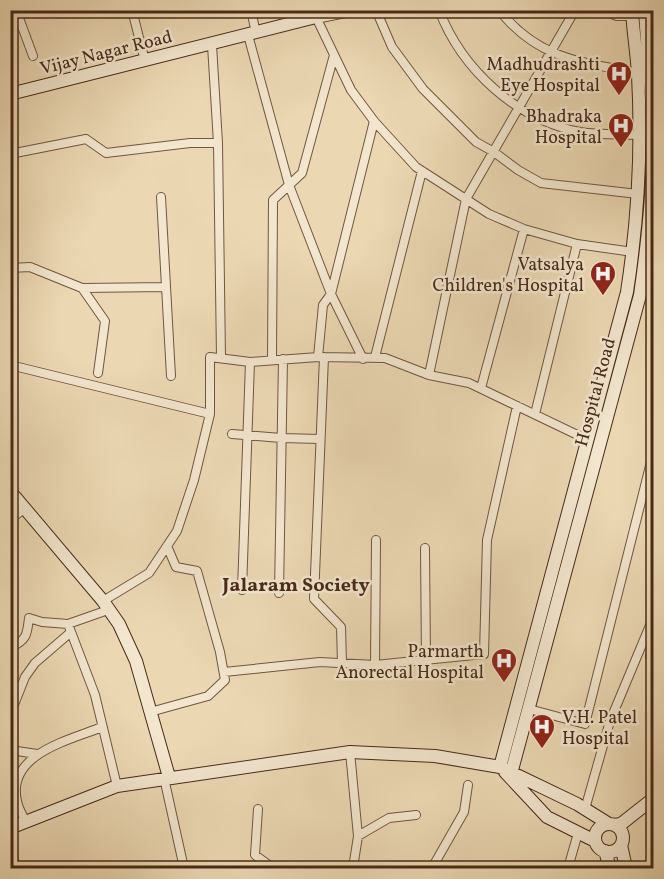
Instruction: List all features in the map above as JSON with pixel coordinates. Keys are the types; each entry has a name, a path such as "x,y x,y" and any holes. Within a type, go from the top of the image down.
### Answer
{"street":[{"path":"16,10 33,56"},
{"path":"132,10 146,61"},
{"path":"251,10 252,34 289,184 331,294 363,359"},
{"name":"Vijay Nagar Road","path":"10,94 351,10"},
{"path":"376,10 392,47 423,88 476,142 541,183 647,194"},
{"path":"439,10 465,58 488,83 519,109 545,121 580,132 640,135"},
{"path":"499,10 524,36 550,53 638,73"},
{"path":"429,375 466,199 575,10"},
{"path":"602,10 617,16 632,13"},
{"name":"Hospital Road","path":"513,773 640,295 651,237 640,135 638,73 632,13"},
{"path":"316,18 351,90 374,121 416,167 489,214 524,229 576,244 633,252"},
{"name":"Hospital Road","path":"500,767 627,292 633,252 647,194 653,132 648,18"},
{"path":"212,45 218,143 221,357"},
{"path":"272,360 273,200 302,173 334,55"},
{"path":"342,663 341,627 314,599 323,305 331,294 374,121"},
{"path":"10,154 86,139 106,153 190,143 218,143"},
{"path":"375,357 422,171"},
{"path":"161,197 171,376"},
{"path":"481,388 524,229"},
{"path":"535,414 576,244"},
{"path":"10,268 30,267 82,288 166,287"},
{"path":"82,288 105,321 98,373"},
{"path":"10,715 24,677 35,663 70,628 149,573 177,531 194,480 210,414 210,357 250,362 321,357 385,358 429,375 469,383 588,440"},
{"path":"279,593 283,359"},
{"path":"242,590 250,362"},
{"path":"10,365 210,414"},
{"path":"224,672 320,662 375,665 484,654 487,540 517,406"},
{"path":"232,434 320,439"},
{"path":"529,709 585,724 653,459"},
{"path":"10,491 106,605 119,624 136,660 167,778 184,868"},
{"path":"10,519 26,508"},
{"path":"375,665 376,540"},
{"path":"150,712 208,696 225,680 197,571 176,567 167,546"},
{"path":"425,548 426,660"},
{"path":"10,648 21,643 26,636 29,618 70,628"},
{"path":"585,809 610,720 651,623"},
{"path":"70,628 95,696 117,786"},
{"path":"26,822 17,802 17,779 23,766 37,754 102,727"},
{"path":"10,750 37,754"},
{"path":"350,752 358,836 353,868"},
{"path":"10,828 117,786 350,752 435,756 500,767 618,828 626,868"},
{"path":"500,767 547,817 595,841 605,851 610,868"},
{"path":"432,868 464,812 468,784"},
{"path":"595,841 600,828 621,824 654,798"},
{"path":"605,851 614,851 626,830 654,808"},
{"path":"258,809 255,855 273,868"},
{"path":"358,836 389,818 416,815"},
{"path":"568,868 578,833"},
{"path":"10,852 17,868"}],"place":[{"name":"Madhudrashti Eye Hospital","path":"619,97"},
{"name":"Bhadraka Hospital","path":"621,149"},
{"name":"Vatsalya Children's Hospital","path":"603,297"},
{"name":"Parmarth Anorectal Hospital","path":"504,684"},
{"name":"V.H. Patel Hospital","path":"542,750"}],"district":[{"name":"Jalaram Society","path":"296,584"}]}
